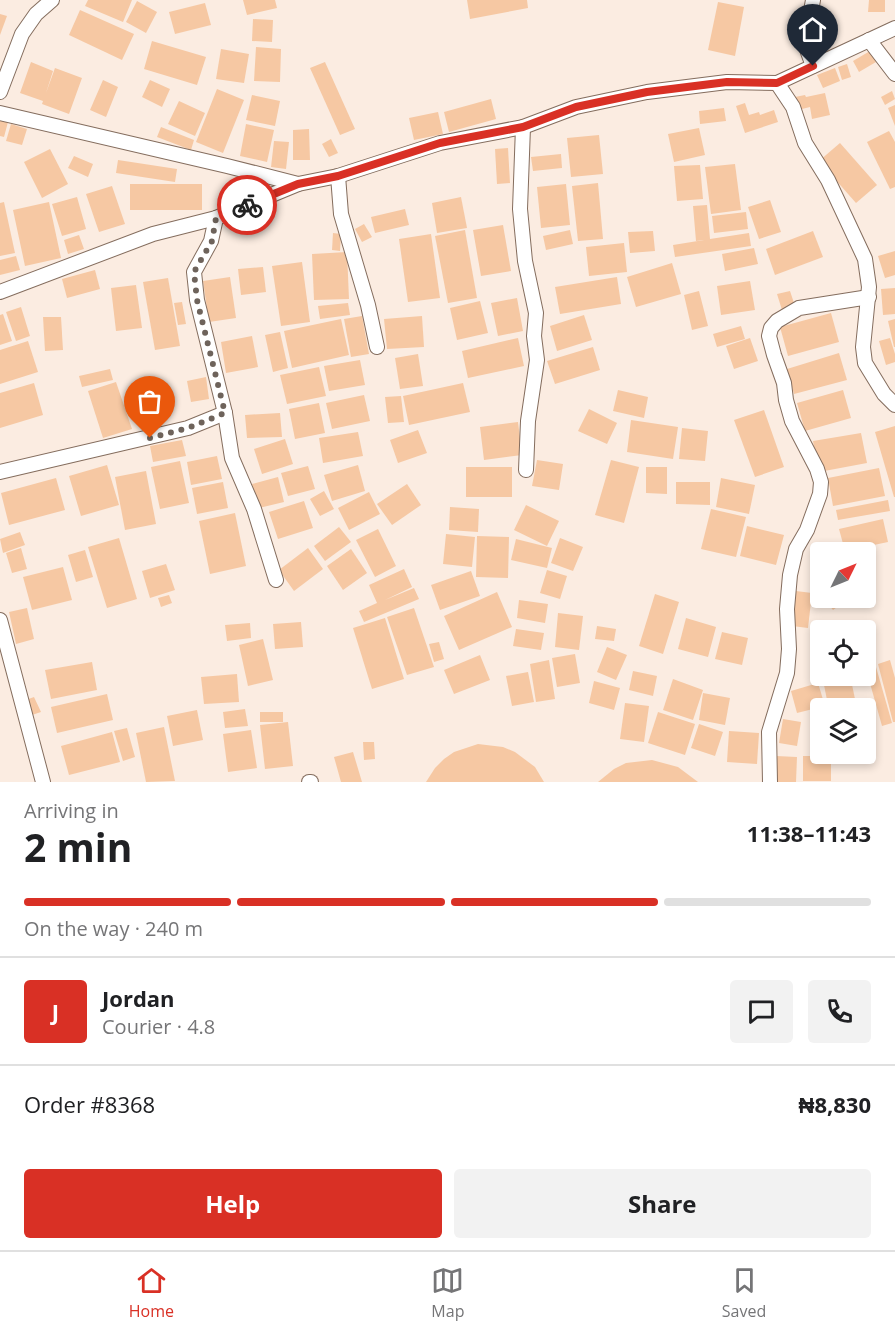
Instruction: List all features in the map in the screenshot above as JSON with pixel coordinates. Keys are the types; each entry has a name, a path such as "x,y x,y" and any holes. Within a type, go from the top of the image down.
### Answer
{"street":[{"path":"0,92 22,34 36,14 52,0"},
{"path":"813,0 805,44 813,66"},
{"path":"0,292 153,234 216,218 298,184 338,176 440,143 523,127 576,107 647,92 727,82 777,83 895,28"},
{"path":"869,40 895,74"},
{"path":"777,83 793,107 805,143 828,180 861,250 868,278 869,297 863,347 865,363 884,393 895,405"},
{"path":"0,113 298,184"},
{"path":"523,127 520,209 525,261 536,313 534,336 537,360 528,421 526,470"},
{"path":"338,176 341,214 368,305 377,347"},
{"path":"216,218 212,241 194,272 197,300 225,413 232,458 254,509 276,580"},
{"path":"770,782 769,732 787,673 789,649 787,609 790,575 795,549 807,530 820,494 821,482 817,469 792,421 784,383 769,336 771,328 784,316 799,308 869,297"},
{"path":"0,472 188,428 225,413"},
{"path":"0,620 43,782"}],"building":[{"path":"88,0 132,0 123,22 85,6"},
{"path":"243,0 275,0 277,8 247,15"},
{"path":"467,0 527,0 528,8 470,19"},
{"path":"869,0 885,0 885,12 868,12"},
{"path":"137,1 157,12 146,33 126,22"},
{"path":"718,2 744,7 735,56 708,50"},
{"path":"205,3 211,25 175,34 169,12"},
{"path":"80,10 134,34 122,60 69,35"},
{"path":"0,14 7,16 0,35"},
{"path":"253,19 273,20 272,42 252,41"},
{"path":"152,41 206,57 197,85 144,69"},
{"path":"256,47 281,49 280,82 254,81"},
{"path":"221,49 249,54 244,83 216,79"},
{"path":"870,51 876,62 859,72 853,61"},
{"path":"31,62 53,71 46,93 55,68 82,78 69,114 20,93"},
{"path":"325,62 355,129 340,135 310,68"},
{"path":"847,64 851,77 842,80 838,67"},
{"path":"835,68 840,81 823,88 817,75"},
{"path":"103,80 118,87 106,117 90,110"},
{"path":"150,80 170,89 162,107 142,97"},
{"path":"217,89 244,100 223,153 196,142"},
{"path":"892,91 895,99 885,105 881,97"},
{"path":"825,93 830,115 812,119 810,107 798,110 795,97"},
{"path":"252,95 280,101 275,126 246,120"},
{"path":"491,99 496,119 449,132 444,112"},
{"path":"179,101 205,113 195,136 168,124"},
{"path":"745,103 749,115 759,112 760,115 774,110 778,122 745,133 736,106"},
{"path":"895,105 895,126 888,108"},
{"path":"724,108 726,121 700,124 699,111"},
{"path":"438,112 443,134 414,140 409,118"},
{"path":"0,120 8,122 4,137 0,136"},
{"path":"11,124 27,129 22,145 6,141"},
{"path":"246,124 274,130 267,162 240,156"},
{"path":"161,127 194,140 191,150 157,137"},
{"path":"699,128 705,155 674,162 668,134"},
{"path":"309,129 310,160 293,160 293,130"},
{"path":"889,131 895,142 895,187 890,189 867,142"},
{"path":"599,135 603,174 571,177 567,138"},
{"path":"331,139 338,153 329,157 322,144"},
{"path":"274,141 289,142 286,169 271,167"},
{"path":"840,143 877,185 856,203 819,161"},
{"path":"508,148 510,183 497,184 495,149"},
{"path":"50,149 68,184 42,198 24,162"},
{"path":"561,154 562,168 533,171 531,157"},
{"path":"74,156 93,164 88,177 68,168"},
{"path":"118,160 177,169 175,182 116,173"},
{"path":"735,164 741,210 711,214 705,167"},
{"path":"700,165 703,199 677,201 674,166"},
{"path":"598,183 603,239 578,241 572,186"},
{"path":"130,184 202,184 202,210 130,210"},
{"path":"566,184 570,225 541,228 537,187"},
{"path":"112,186 125,224 99,232 86,194"},
{"path":"236,190 237,206 220,207 220,191"},
{"path":"77,197 86,229 62,236 52,204"},
{"path":"461,197 467,228 437,233 432,203"},
{"path":"770,200 781,232 759,239 748,207"},
{"path":"4,202 15,253 0,256 0,203"},
{"path":"49,202 61,258 25,266 13,210"},
{"path":"707,205 710,239 749,233 751,246 675,257 673,245 704,240 696,241 693,206"},
{"path":"405,209 409,225 375,233 371,217"},
{"path":"746,212 748,229 714,233 712,216"},
{"path":"364,224 372,237 362,242 355,229"},
{"path":"503,225 511,271 481,276 473,230"},
{"path":"465,230 477,298 448,303 435,236"},
{"path":"570,230 573,244 546,250 543,236"},
{"path":"653,231 655,251 630,253 628,232"},
{"path":"813,231 823,257 775,275 766,249"},
{"path":"333,233 341,234 340,251 332,250"},
{"path":"431,234 440,298 408,302 399,239"},
{"path":"79,235 84,249 68,254 64,240"},
{"path":"624,243 627,272 589,276 586,247"},
{"path":"754,248 758,264 725,271 722,254"},
{"path":"895,251 895,275 885,278 878,256"},
{"path":"347,252 349,299 314,300 312,254"},
{"path":"16,256 20,270 0,275 0,260"},
{"path":"302,262 310,322 281,326 272,266"},
{"path":"672,263 681,294 636,307 627,277"},
{"path":"263,267 266,292 241,295 238,269"},
{"path":"95,270 100,289 67,298 62,279"},
{"path":"230,277 236,318 209,322 203,281"},
{"path":"617,277 621,304 560,314 555,287"},
{"path":"168,278 180,346 155,350 143,282"},
{"path":"750,281 755,310 721,315 717,286"},
{"path":"136,285 142,328 116,331 111,288"},
{"path":"895,288 895,314 883,315 881,289"},
{"path":"699,291 708,326 692,330 684,295"},
{"path":"790,291 795,306 782,310 777,294"},
{"path":"517,298 523,331 498,336 491,303"},
{"path":"480,301 488,333 457,340 450,308"},
{"path":"182,302 186,324 178,325 174,303"},
{"path":"348,303 350,315 320,319 318,306"},
{"path":"21,307 30,336 16,341 6,312"},
{"path":"831,313 839,342 788,356 780,327"},
{"path":"3,314 12,341 0,345 0,315"},
{"path":"584,315 592,340 557,351 550,326"},
{"path":"362,316 369,354 351,357 344,319"},
{"path":"422,316 424,347 387,349 384,319"},
{"path":"43,317 61,317 63,350 45,351"},
{"path":"341,319 349,355 292,368 284,331"},
{"path":"895,319 895,347 894,347 888,321"},
{"path":"741,326 745,339 717,347 713,334"},
{"path":"280,332 288,368 273,372 265,335"},
{"path":"252,336 258,367 226,373 221,342"},
{"path":"518,338 524,366 468,378 462,351"},
{"path":"750,338 758,361 734,369 726,346"},
{"path":"890,338 895,362 886,365 879,341"},
{"path":"28,341 38,372 0,384 0,350"},
{"path":"593,347 600,370 555,384 547,361"},
{"path":"839,353 847,380 794,394 787,369"},
{"path":"418,354 423,386 400,389 395,358"},
{"path":"360,360 365,385 329,391 324,366"},
{"path":"319,367 326,396 287,404 280,375"},
{"path":"110,369 113,380 82,387 79,376"},
{"path":"206,377 209,399 191,402 187,381"},
{"path":"116,382 132,429 103,438 88,391"},
{"path":"34,383 43,415 0,428 0,393"},
{"path":"463,383 470,412 409,425 403,396"},
{"path":"162,390 169,417 137,425 130,398"},
{"path":"618,390 648,397 644,418 613,411"},
{"path":"843,390 851,418 805,431 797,403"},
{"path":"364,395 370,421 332,429 326,403"},
{"path":"401,396 404,422 388,423 385,397"},
{"path":"319,403 325,433 295,439 289,409"},
{"path":"589,409 617,423 607,444 578,431"},
{"path":"764,410 784,467 755,477 734,420"},
{"path":"280,413 282,437 247,438 245,415"},
{"path":"631,420 678,427 673,459 627,452"},
{"path":"518,422 522,455 484,460 480,427"},
{"path":"895,426 895,497 894,497 875,432"},
{"path":"682,428 708,431 705,461 679,459"},
{"path":"418,430 427,453 398,463 390,440"},
{"path":"358,432 363,456 323,463 319,438"},
{"path":"861,433 867,463 819,472 813,441"},
{"path":"285,439 293,464 262,474 254,449"},
{"path":"182,440 186,456 153,462 150,446"},
{"path":"217,456 222,479 191,485 187,462"},
{"path":"537,460 563,464 559,490 532,486"},
{"path":"611,460 639,467 624,523 595,515"},
{"path":"180,461 189,503 160,509 151,467"},
{"path":"107,465 119,505 81,516 69,476"},
{"path":"358,465 365,491 332,501 324,475"},
{"path":"308,466 315,489 288,496 281,473"},
{"path":"466,467 512,467 512,497 466,497"},
{"path":"646,467 667,467 667,494 646,493"},
{"path":"879,468 885,496 833,506 828,478"},
{"path":"146,471 156,524 125,530 115,477"},
{"path":"278,477 284,502 259,508 252,484"},
{"path":"56,478 65,510 9,525 1,493"},
{"path":"721,478 755,485 749,514 716,507"},
{"path":"223,482 228,508 197,514 192,488"},
{"path":"676,482 710,482 710,505 676,504"},
{"path":"407,484 421,505 392,525 377,504"},
{"path":"324,491 334,509 320,516 310,499"},
{"path":"369,492 380,514 349,530 338,508"},
{"path":"888,500 890,511 838,520 836,510"},
{"path":"304,501 313,528 278,539 269,512"},
{"path":"526,505 559,521 547,546 514,530"},
{"path":"450,507 479,509 478,532 449,530"},
{"path":"711,509 746,517 736,557 701,549"},
{"path":"235,513 246,566 210,574 199,521"},
{"path":"883,519 888,542 876,545 876,542 843,542 839,529"},
{"path":"747,526 784,535 776,565 740,556"},
{"path":"339,527 351,542 325,561 314,546"},
{"path":"378,529 396,566 375,577 356,540"},
{"path":"20,532 25,545 3,553 0,539"},
{"path":"446,534 475,537 472,567 443,564"},
{"path":"477,536 509,537 508,578 476,577"},
{"path":"119,538 137,599 107,608 88,547"},
{"path":"560,538 583,547 573,571 551,563"},
{"path":"516,539 552,548 547,568 511,560"},
{"path":"21,548 27,569 12,573 6,553"},
{"path":"308,548 323,569 294,591 279,570"},
{"path":"351,549 367,573 343,590 327,566"},
{"path":"85,550 93,577 76,582 68,555"},
{"path":"166,564 175,590 150,598 142,571"},
{"path":"63,567 72,600 32,610 23,577"},
{"path":"404,569 412,587 385,600 414,588 419,599 364,622 359,611 377,603 369,585"},
{"path":"547,570 567,576 560,599 540,593"},
{"path":"471,571 480,596 440,610 431,585"},
{"path":"796,591 810,593 808,628 792,626"},
{"path":"497,592 512,627 459,650 444,616"},
{"path":"655,594 679,602 663,654 639,646"},
{"path":"169,595 172,603 161,607 158,598"},
{"path":"519,600 548,604 545,623 517,618"},
{"path":"27,608 34,639 16,644 9,612"},
{"path":"414,608 434,667 407,675 387,617"},
{"path":"558,613 583,616 579,650 555,647"},
{"path":"385,618 404,679 372,689 353,628"},
{"path":"686,618 716,627 708,657 678,649"},
{"path":"301,622 303,647 275,649 273,624"},
{"path":"250,623 251,638 227,641 225,625"},
{"path":"597,626 616,629 614,641 595,639"},
{"path":"516,629 544,633 541,650 513,646"},
{"path":"722,632 748,638 742,665 715,659"},
{"path":"263,639 273,680 248,686 239,645"},
{"path":"439,642 444,659 434,662 429,644"},
{"path":"607,647 627,655 616,680 597,672"},
{"path":"575,654 580,683 557,687 552,658"},
{"path":"480,655 490,680 454,694 444,670"},
{"path":"549,660 555,699 536,702 530,664"},
{"path":"890,660 895,678 895,722 893,722 878,664"},
{"path":"92,662 97,690 51,699 45,670"},
{"path":"876,667 892,723 882,726 871,686 876,686"},
{"path":"633,671 657,676 653,696 629,690"},
{"path":"528,672 534,702 512,706 506,676"},
{"path":"237,674 239,702 204,704 201,677"},
{"path":"673,679 703,690 693,720 663,710"},
{"path":"594,681 620,688 614,710 589,703"},
{"path":"810,685 819,686 823,698 810,698 810,710 797,713 791,691"},
{"path":"824,686 852,686 855,698 827,698"},
{"path":"703,693 730,698 725,725 699,720"},
{"path":"107,694 113,720 57,733 51,707"},
{"path":"34,697 41,712 29,716 23,701"},
{"path":"625,703 649,706 644,742 620,739"},
{"path":"245,709 248,726 225,728 223,712"},
{"path":"197,710 203,740 173,746 167,716"},
{"path":"260,712 283,712 283,722 260,722"},
{"path":"658,712 695,724 685,755 648,743"},
{"path":"783,719 801,722 797,746 779,743"},
{"path":"288,722 293,766 265,769 260,725"},
{"path":"699,724 723,732 715,756 691,748"},
{"path":"164,727 175,781 146,782 136,733"},
{"path":"127,728 135,757 123,761 114,731"},
{"path":"251,730 257,768 228,772 223,734"},
{"path":"729,731 759,733 757,764 727,762"},
{"path":"112,732 120,762 69,775 61,746"},
{"path":"363,742 374,742 375,759 364,760"},
{"path":"478,744 503,747 515,752 535,767 544,782 426,782 444,759 454,752"},
{"path":"353,752 362,782 341,782 334,757"},
{"path":"776,756 797,757 796,782 776,782"},
{"path":"803,756 810,756 810,764 831,764 831,781 803,781"},
{"path":"652,760 678,767 698,782 598,782 626,763"}],"way so far":[{"path":"150,438 188,428 225,413 197,300 194,272 212,241 216,218 247,205"}],"route":[{"path":"247,205 298,184 338,176 440,143 523,127 576,107 647,92 727,82 777,83 813,66"}]}
